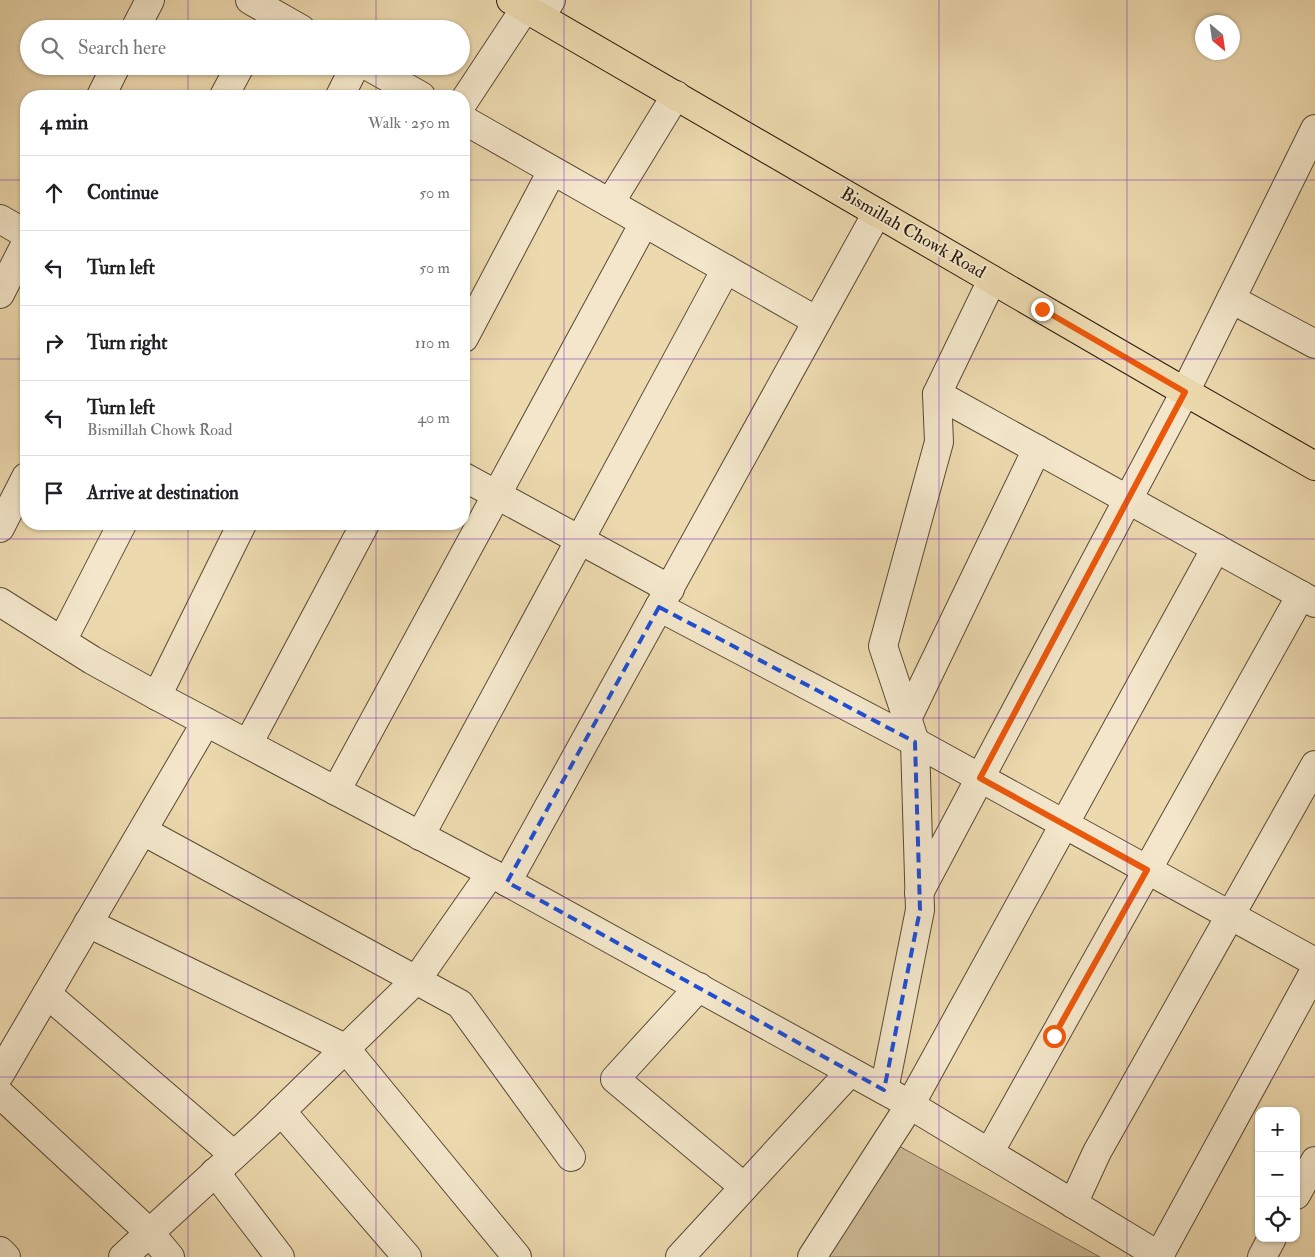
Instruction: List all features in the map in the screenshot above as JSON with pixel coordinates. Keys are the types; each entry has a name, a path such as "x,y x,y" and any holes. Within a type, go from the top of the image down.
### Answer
{"main road":[{"name":"Bismillah Chowk Road","path":"532,6 676,95 1315,466"}],"street":[{"path":"140,20 150,0"},
{"path":"470,93 532,6"},
{"path":"259,13 277,20"},
{"path":"104,90 112,75"},
{"path":"227,90 235,75"},
{"path":"343,90 351,75"},
{"path":"384,75 410,90"},
{"path":"610,203 676,95"},
{"path":"470,123 817,321"},
{"path":"919,893 1185,392 1315,129"},
{"path":"470,327 552,171"},
{"path":"123,1257 281,1111 417,979 499,878 664,598 877,213"},
{"path":"0,219 20,231"},
{"path":"336,791 644,223"},
{"path":"0,294 20,255"},
{"path":"420,836 726,269"},
{"path":"884,1090 920,910 911,730 883,646 939,442 937,394 992,280"},
{"path":"1231,298 1314,340"},
{"path":"937,394 1308,599 1147,870 989,1153"},
{"path":"911,730 1037,449"},
{"path":"470,480 580,540 664,598 911,730 980,778 1315,962"},
{"path":"0,528 20,489"},
{"path":"62,641 119,530"},
{"path":"157,696 239,530"},
{"path":"248,744 362,530"},
{"path":"812,1257 910,1105 1216,548"},
{"path":"0,602 62,641 157,696 499,878 884,1090 1160,1256 1315,970"},
{"path":"0,1074 206,722"},
{"path":"1073,1204 1097,1152 1315,765"},
{"path":"143,831 460,1004 571,1157"},
{"path":"88,923 346,1048 517,1257"},
{"path":"699,988 616,1079 744,1187"},
{"path":"47,994 225,1163 280,1257"},
{"path":"680,1257 850,1072"},
{"path":"0,1094 150,1232 170,1257"},
{"path":"281,1111 407,1257"},
{"path":"1300,1188 1315,1161"},
{"path":"1262,1257 1270,1242"},
{"path":"0,1251 6,1257"}],"highlighted area":[{"path":"659,607 915,742 920,910 884,1090 507,882"}],"shaded area":[{"path":"888,1140 1100,1257 813,1257"}],"route":[{"path":"1042,309 1185,392 980,778 1147,870 1054,1036"}]}
